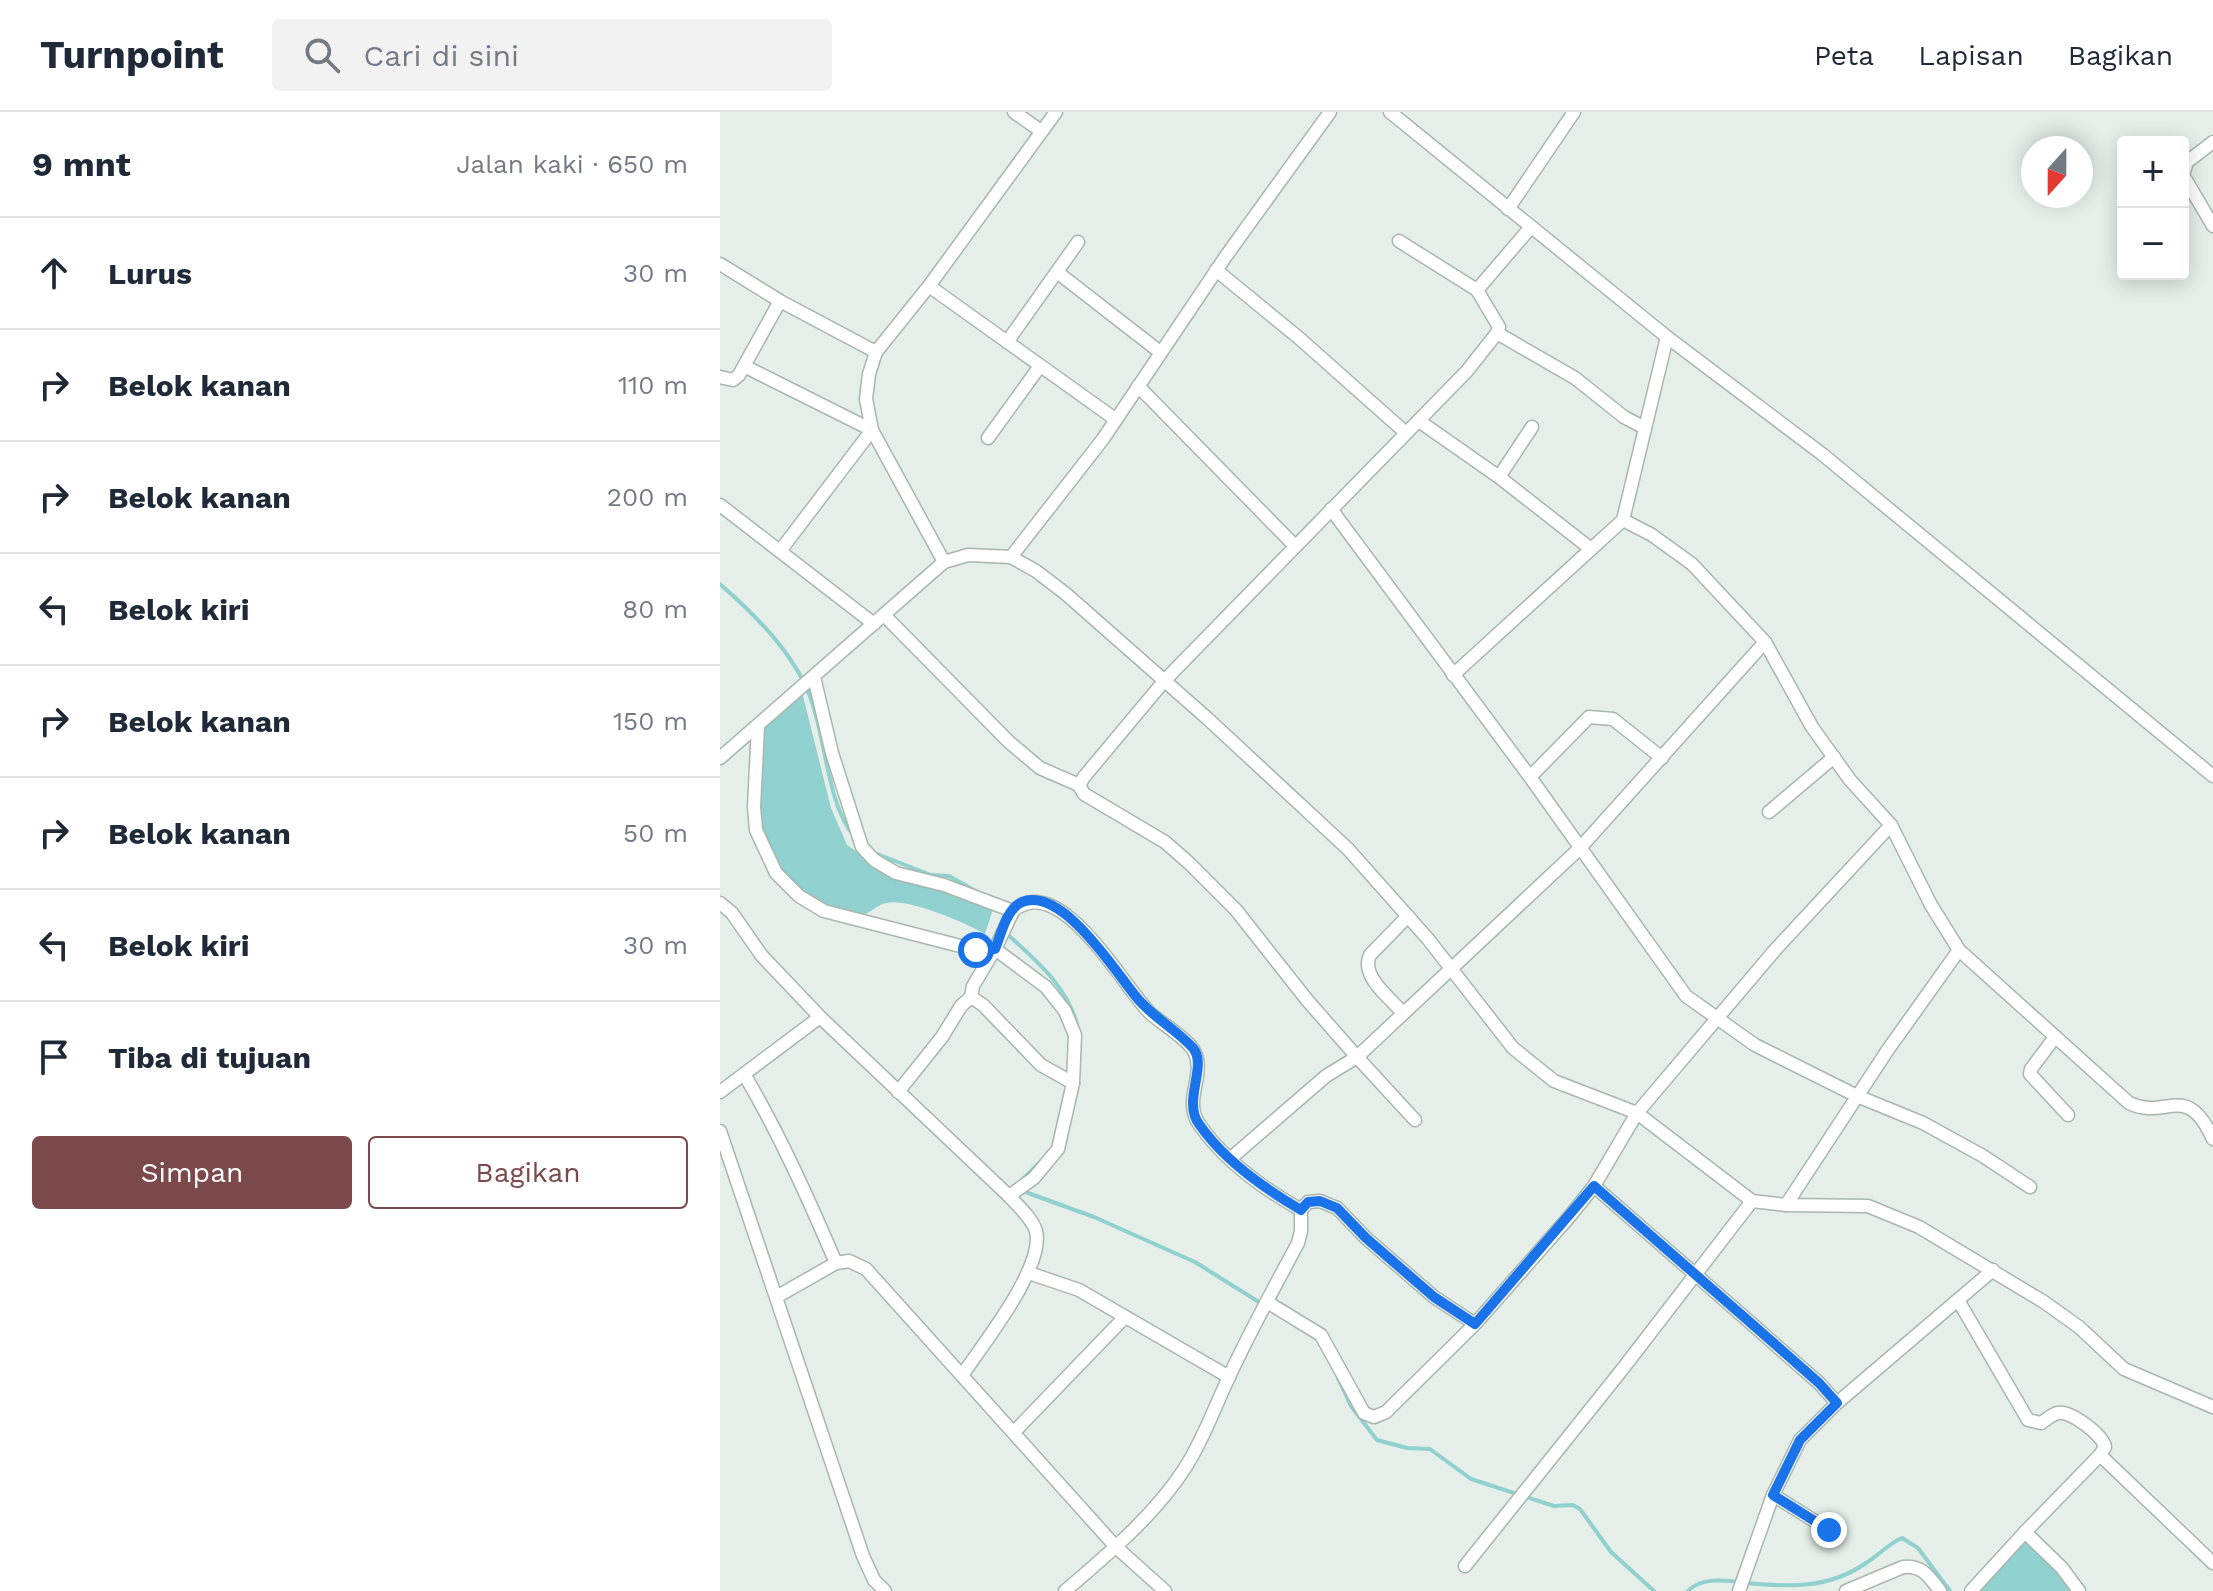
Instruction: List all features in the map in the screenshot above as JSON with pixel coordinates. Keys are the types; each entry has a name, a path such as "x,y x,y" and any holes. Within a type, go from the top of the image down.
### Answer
{"street":[{"path":"1014,112 1041,131"},
{"path":"944,562 872,430 866,399 869,374 876,352 929,286 1056,112"},
{"path":"1011,557 1115,419 1216,270 1330,112"},
{"path":"1390,112 1667,337 1822,454 2213,776"},
{"path":"1508,209 1574,112"},
{"path":"2213,142 2187,162 2183,175 2213,226"},
{"path":"1477,290 1531,227"},
{"path":"1079,785 1165,680 1467,371 1497,333 1498,322 1477,290 1399,241"},
{"path":"1007,342 1078,242"},
{"path":"720,264 780,301 876,352"},
{"path":"1216,270 1299,338 1406,433"},
{"path":"1057,272 1160,352"},
{"path":"929,286 1115,419"},
{"path":"720,377 733,380 780,301"},
{"path":"1497,333 1575,378 1624,417 1645,428"},
{"path":"1453,675 1623,520 1667,337"},
{"path":"744,366 872,430"},
{"path":"988,438 1040,366"},
{"path":"1138,386 1295,546"},
{"path":"1419,421 1499,477 1591,549"},
{"path":"1499,477 1532,427"},
{"path":"780,551 872,430"},
{"path":"720,505 879,620 1040,768 1079,785 1084,794 1165,842 1189,863 1236,910 1307,1000 1415,1120"},
{"path":"1331,509 1530,777 1686,996 1755,1045 1857,1096 1923,1123 1983,1156 2030,1187"},
{"path":"1623,520 1652,535 1692,564 1765,642 1812,727 1850,780 1891,825 1931,905 1959,950 2129,1103 2145,1108 2169,1104 2192,1109 2206,1123 2213,1139"},
{"path":"720,758 944,562 968,555 1011,557 1066,594 1165,680 1348,849 1408,916 1513,1048 1554,1081 1637,1113 1752,1201 1786,1205 1868,1206 1919,1227 1993,1270 2079,1327 2124,1369 2213,1407"},
{"path":"1231,1158 1326,1076 1357,1057 1580,848 1765,642"},
{"path":"814,677 832,753 862,847 874,860 896,873 944,885 1013,911"},
{"path":"1530,777 1589,717 1613,719 1662,758"},
{"path":"758,726 754,807 756,830 776,873 799,896 824,911 851,919 976,950 995,949 1046,987 1065,1011 1075,1035 1073,1083 1058,1149 1046,1166 1009,1196"},
{"path":"1769,812 1834,757"},
{"path":"1268,1300 1321,1335 1363,1411 1374,1417 1383,1414 1400,1401 1475,1324 1594,1186 1637,1113 1717,1017 1891,825"},
{"path":"898,1092 971,997 973,986 1013,911 1022,902 1039,902 1069,915 1150,1012 1194,1049 1197,1059 1192,1111 1201,1127 1231,1158 1301,1210"},
{"path":"720,903 732,913 762,956 820,1017 1009,1196 1036,1231 1036,1248 1029,1273 963,1374"},
{"path":"1403,1013 1368,972 1367,962 1370,955 1408,916"},
{"path":"1786,1205 1857,1096 1959,950"},
{"path":"971,997 983,1005 1041,1065 1073,1083"},
{"path":"720,1092 820,1017"},
{"path":"2055,1037 2030,1074 2068,1115"},
{"path":"744,1074 797,1172 836,1263"},
{"path":"720,1131 863,1556 874,1580 885,1591"},
{"path":"1594,1186 1819,1383 1837,1403"},
{"path":"1065,1591 1116,1547 1154,1507 1184,1468 1298,1243 1301,1210 1308,1202 1320,1201 1337,1208 1366,1238 1434,1297 1475,1324"},
{"path":"1465,1566 1752,1201"},
{"path":"778,1296 836,1263 849,1261 866,1269 1015,1431 1116,1547 1165,1591"},
{"path":"1740,1587 1773,1495 1800,1440 1837,1403 1993,1270"},
{"path":"1029,1273 1079,1290 1229,1377"},
{"path":"1958,1300 2028,1420 2041,1423 2057,1413 2067,1414 2100,1435 2105,1447 1971,1591"},
{"path":"1015,1431 1125,1317"},
{"path":"2100,1455 2213,1563"},
{"path":"1773,1495 1829,1530"},
{"path":"2025,1532 2062,1568 2079,1591"},
{"path":"1846,1591 1903,1567 1913,1566 1923,1570 1940,1591"}],"water":[{"path":"801,688 831,808 847,845 864,857 993,909 985,934 951,918 908,904 886,903 863,915 832,908 806,894 777,863 764,840 759,816 757,790 761,724"},
{"path":"2023,1535 2045,1555 2075,1591 1965,1591"}],"waterway":[{"path":"720,584 771,634 802,678 815,710 838,806 854,836"},
{"path":"872,852 931,875 949,876 979,893"},
{"path":"1005,932 1057,984 1077,1024"},
{"path":"1022,1180 1038,1164"},
{"path":"1023,1189 1195,1262 1262,1304"},
{"path":"1338,1378 1351,1406 1377,1440 1407,1448 1430,1449 1471,1479 1554,1506 1573,1505 1580,1509 1611,1552 1654,1591"},
{"path":"1746,1583 1793,1585 1838,1578 1902,1538 1918,1548 1950,1591"},
{"path":"1688,1591 1705,1582 1738,1582"}],"route":[{"path":"976,950 995,949 1006,922 1022,902 1039,902 1069,915 1150,1012 1194,1049 1197,1059 1192,1111 1216,1144 1252,1177 1301,1210 1308,1202 1320,1201 1337,1208 1366,1238 1434,1297 1475,1324 1594,1186 1819,1383 1837,1403 1800,1440 1773,1495 1829,1530"}]}
